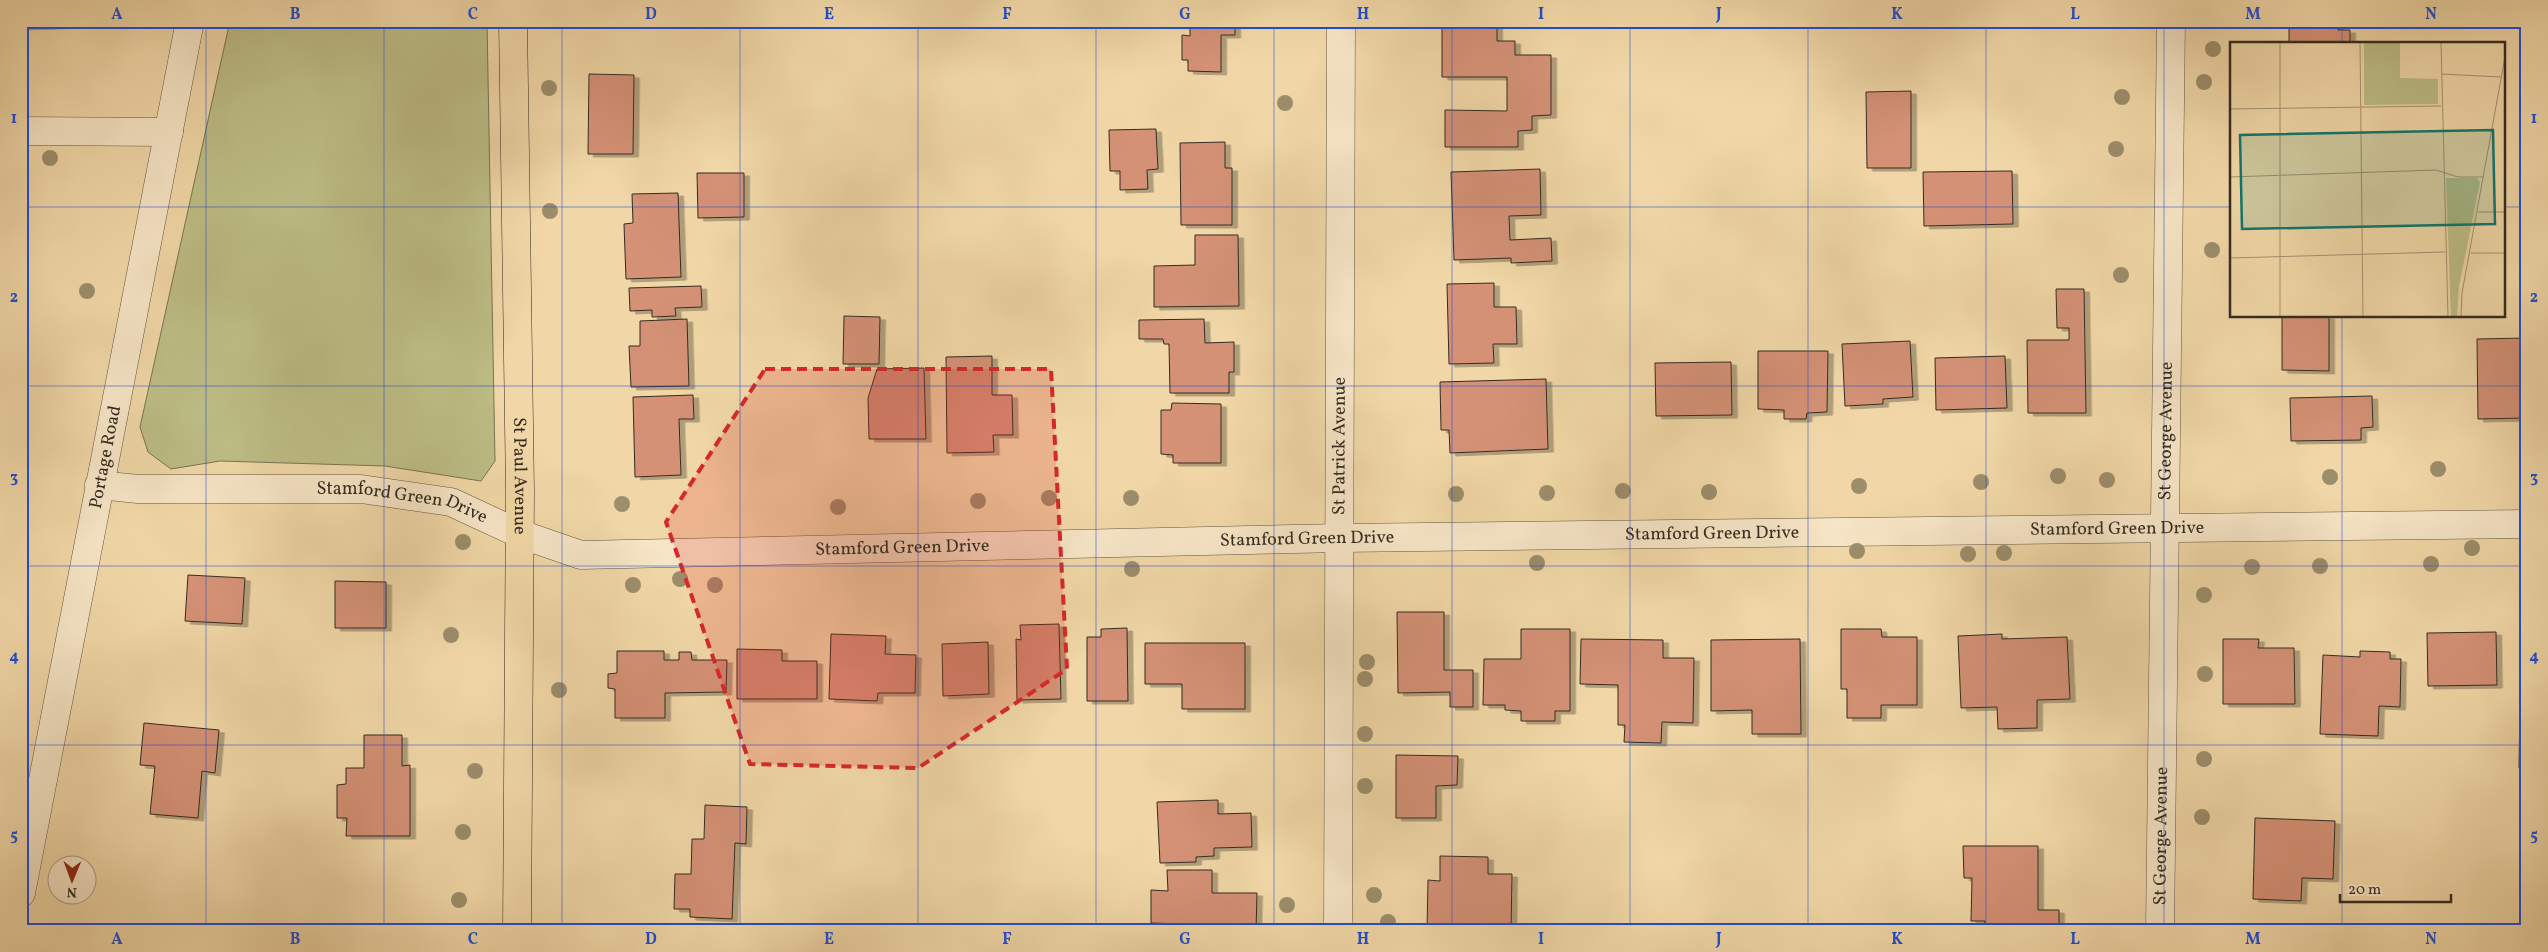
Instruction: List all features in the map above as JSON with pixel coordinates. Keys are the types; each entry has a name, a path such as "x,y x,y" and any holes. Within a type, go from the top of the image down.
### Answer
{"main road":[{"name":"St Paul Avenue","path":"513,21 520,534 517,931"}],"street":[{"name":"Portage Road","path":"21,893 190,21"},
{"name":"St Patrick Avenue","path":"1338,931 1341,538 1341,21"},
{"name":"St George Avenue","path":"2160,931 2171,21"},
{"path":"21,131 169,132"},
{"name":"Stamford Green Drive","path":"99,485 138,489 361,489 451,502 520,534 581,555 1341,538 2527,524"}],"highlighted area":[{"path":"765,369 1051,369 1067,669 918,768 750,764 666,522"}],"green space":[{"path":"230,21 487,21 495,461 481,481 385,466 220,461 171,469 148,452 140,427"}],"building":[{"path":"21,21 80,21 80,25 21,27"},
{"path":"1190,21 1235,21 1235,35 1221,35 1221,72 1188,71 1188,60 1182,60 1182,35 1190,36"},
{"path":"2289,21 2338,21 2338,30 2350,30 2350,42 2289,42"},
{"path":"1442,25 1497,25 1497,41 1515,41 1515,55 1551,55 1551,115 1532,116 1532,130 1518,131 1518,147 1445,147 1445,110 1507,111 1507,77 1442,77"},
{"path":"589,74 634,75 633,154 588,154"},
{"path":"1911,91 1911,168 1867,168 1866,92"},
{"path":"1156,129 1158,169 1147,170 1148,189 1120,190 1120,171 1110,171 1109,130"},
{"path":"1225,142 1225,168 1232,168 1232,225 1181,225 1180,143"},
{"path":"1540,169 1541,215 1509,216 1510,240 1551,238 1552,261 1511,263 1511,258 1454,260 1451,172"},
{"path":"2012,171 2013,224 1924,226 1923,172"},
{"path":"697,173 744,173 744,217 698,218"},
{"path":"678,193 681,277 626,279 624,224 633,223 632,194"},
{"path":"1195,235 1238,235 1239,306 1154,307 1154,266 1195,265"},
{"path":"1494,283 1494,307 1516,307 1517,344 1493,344 1494,363 1449,364 1447,284"},
{"path":"701,286 702,307 675,308 676,316 652,317 652,310 630,311 629,288"},
{"path":"2056,289 2084,289 2086,413 2028,413 2027,340 2069,340 2069,328 2057,328"},
{"path":"844,316 880,317 879,364 843,364"},
{"path":"2282,318 2329,318 2329,371 2282,370"},
{"path":"687,319 689,386 631,387 629,346 640,346 640,321"},
{"path":"1204,319 1205,343 1234,342 1234,372 1229,372 1229,393 1170,393 1169,344 1164,344 1163,339 1139,339 1139,320"},
{"path":"2527,338 2525,418 2478,419 2477,339"},
{"path":"1910,341 1913,397 1883,399 1883,404 1845,406 1842,344"},
{"path":"1758,351 1828,351 1827,412 1807,413 1806,419 1784,419 1784,410 1758,409"},
{"path":"992,356 992,395 1012,395 1013,435 993,435 994,452 947,453 946,357"},
{"path":"2005,356 2007,408 1936,410 1935,358"},
{"path":"1731,362 1732,415 1656,416 1655,363"},
{"path":"924,368 926,439 869,439 868,398 877,369"},
{"path":"1546,379 1548,449 1450,453 1449,430 1441,430 1440,382"},
{"path":"693,395 694,419 679,419 681,475 635,477 633,397"},
{"path":"2372,396 2373,427 2361,428 2361,440 2291,441 2290,398"},
{"path":"1172,403 1221,404 1221,463 1173,463 1173,455 1161,454 1161,410 1171,410"},
{"path":"188,575 245,578 242,624 185,621"},
{"path":"335,581 386,582 386,628 335,628"},
{"path":"1397,612 1444,612 1444,670 1473,670 1473,707 1450,707 1450,692 1398,693"},
{"path":"1059,624 1061,699 1017,700 1016,639 1021,640 1020,625"},
{"path":"1127,628 1128,701 1087,701 1087,637 1101,637 1101,629"},
{"path":"1521,629 1570,629 1570,711 1555,711 1555,721 1521,721 1521,711 1505,710 1505,705 1483,705 1484,659 1521,659"},
{"path":"1841,629 1881,629 1882,637 1917,637 1917,705 1881,705 1881,718 1847,718 1847,689 1841,689"},
{"path":"2496,632 2497,685 2428,686 2427,633"},
{"path":"831,634 886,636 885,654 916,655 915,693 878,693 877,701 829,699"},
{"path":"2002,634 2002,639 2067,637 2070,699 2037,700 2037,728 1998,729 1997,707 1961,708 1958,636"},
{"path":"1581,639 1663,640 1663,658 1694,658 1693,723 1662,722 1661,743 1624,742 1625,725 1618,725 1618,685 1580,684"},
{"path":"1800,639 1801,734 1752,734 1752,710 1711,711 1711,640"},
{"path":"2223,639 2259,639 2258,648 2294,648 2295,704 2223,704"},
{"path":"988,642 989,694 943,696 942,644"},
{"path":"1145,643 1245,643 1245,709 1182,709 1182,684 1145,684"},
{"path":"737,649 782,650 782,661 817,661 817,699 737,699"},
{"path":"617,651 664,651 664,660 679,660 679,652 691,652 692,660 727,660 726,692 665,693 665,718 615,718 615,689 608,688 608,674 617,673"},
{"path":"2360,651 2390,652 2390,659 2401,659 2400,707 2379,706 2378,736 2320,734 2323,655 2360,657"},
{"path":"2520,703 2527,703 2527,768 2519,768"},
{"path":"144,723 219,730 215,773 202,771 198,818 150,814 155,766 140,765"},
{"path":"364,735 402,735 402,766 410,765 410,836 346,836 347,818 337,818 337,785 346,784 346,768 364,768"},
{"path":"1396,755 1458,756 1457,785 1436,786 1436,818 1396,818"},
{"path":"1218,800 1218,814 1251,813 1252,847 1214,848 1214,856 1196,857 1196,862 1160,863 1157,802"},
{"path":"705,805 747,807 746,844 735,843 732,919 690,917 690,909 674,909 675,874 691,874 692,839 704,839"},
{"path":"2255,818 2335,821 2333,879 2302,878 2301,901 2253,899"},
{"path":"1963,846 2038,846 2038,910 2059,910 2059,931 1985,931 1985,921 1971,921 1972,878 1964,878"},
{"path":"1440,856 1488,857 1488,874 1512,874 1511,931 1427,931 1428,880 1440,881"},
{"path":"1167,870 1212,870 1212,893 1257,893 1256,931 1185,931 1186,924 1151,923 1151,890 1168,891"}]}
